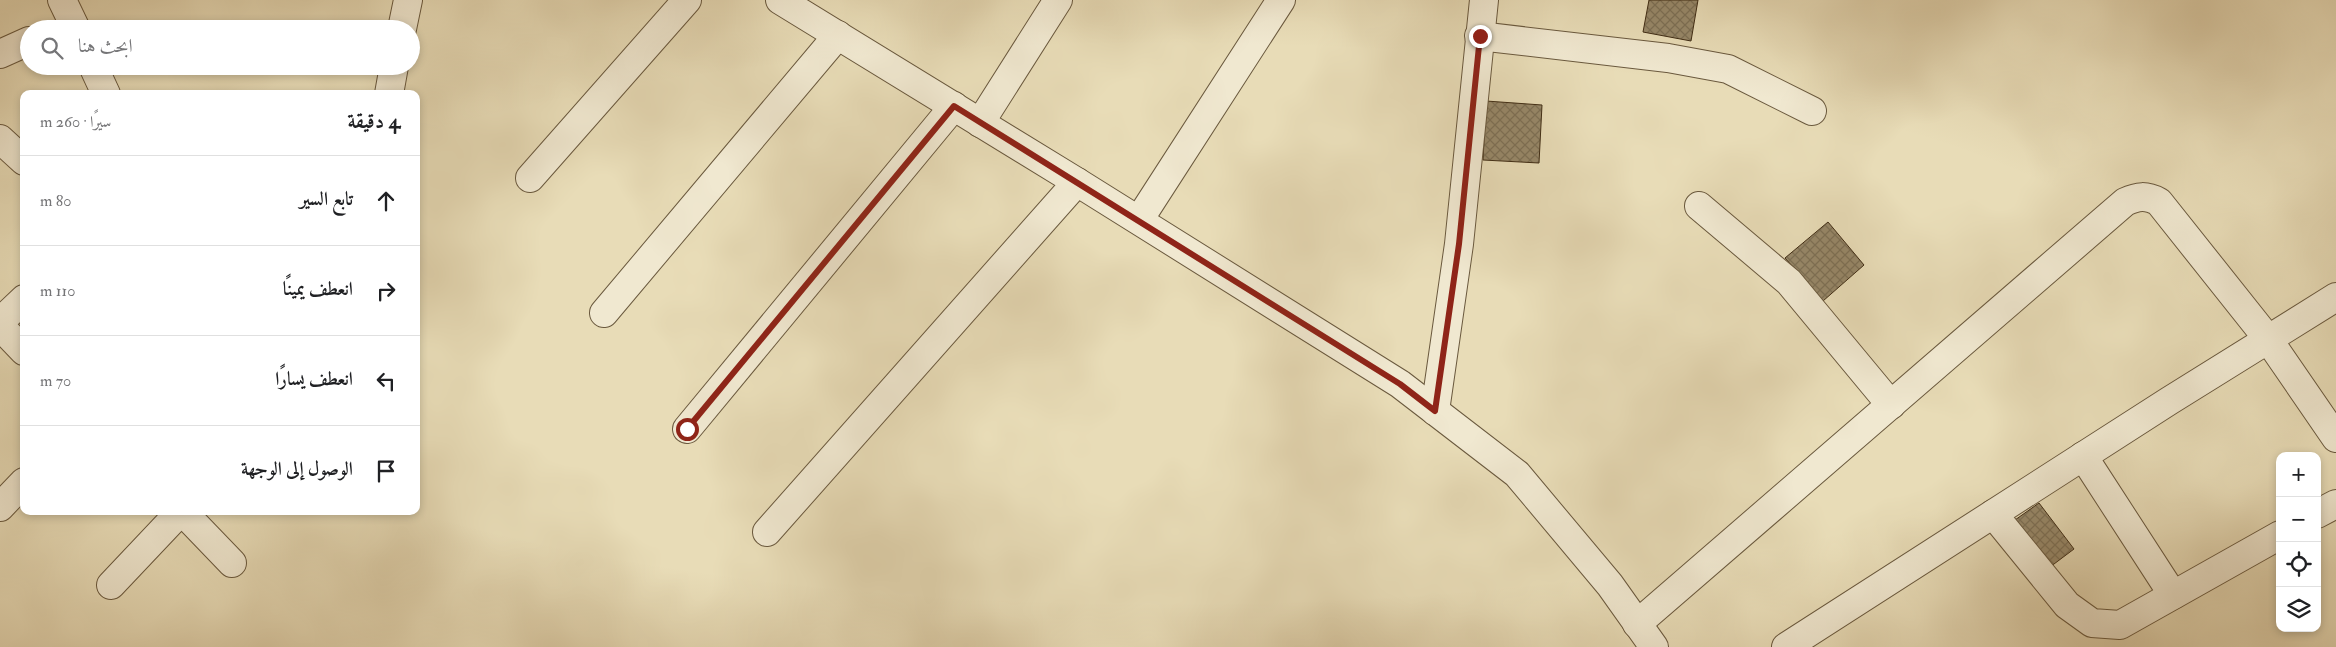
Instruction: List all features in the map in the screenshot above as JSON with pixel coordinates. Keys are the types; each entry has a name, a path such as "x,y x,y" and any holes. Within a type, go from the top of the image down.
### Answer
{"street":[{"path":"404,20 408,0"},
{"path":"530,178 687,0"},
{"path":"980,123 1058,0"},
{"path":"1139,220 1281,0"},
{"path":"1435,411 1459,244 1484,0"},
{"path":"785,1 1400,384 1517,474 1610,585 1654,647"},
{"path":"604,313 838,35"},
{"path":"1480,36 1668,58 1728,70 1812,110"},
{"path":"0,54 20,45"},
{"path":"97,75 104,90"},
{"path":"390,90 392,75"},
{"path":"687,429 954,106"},
{"path":"0,140 20,158"},
{"path":"766,532 1077,182"},
{"path":"1637,624 2125,202 2138,197 2149,197 2159,202 2268,339 2336,438"},
{"path":"1699,206 1789,282 1891,405"},
{"path":"1786,647 2336,296"},
{"path":"0,322 20,303"},
{"path":"0,326 20,346"},
{"path":"2084,456 2173,595"},
{"path":"0,506 20,486"},
{"path":"2321,512 2336,504"},
{"path":"1993,514 2067,605 2092,623 2120,624 2276,537"},
{"path":"110,585 177,515"},
{"path":"185,515 232,563"}],"building":[{"path":"1649,0 1698,0 1691,41 1643,32"},
{"path":"1486,101 1542,105 1539,163 1483,160"},
{"path":"1828,222 1864,265 1823,301 1785,258"},
{"path":"2039,503 2074,549 2050,567 2015,520"}],"route":[{"path":"687,429 954,106 1400,384 1435,411 1459,244 1472,100 1480,36"}]}
